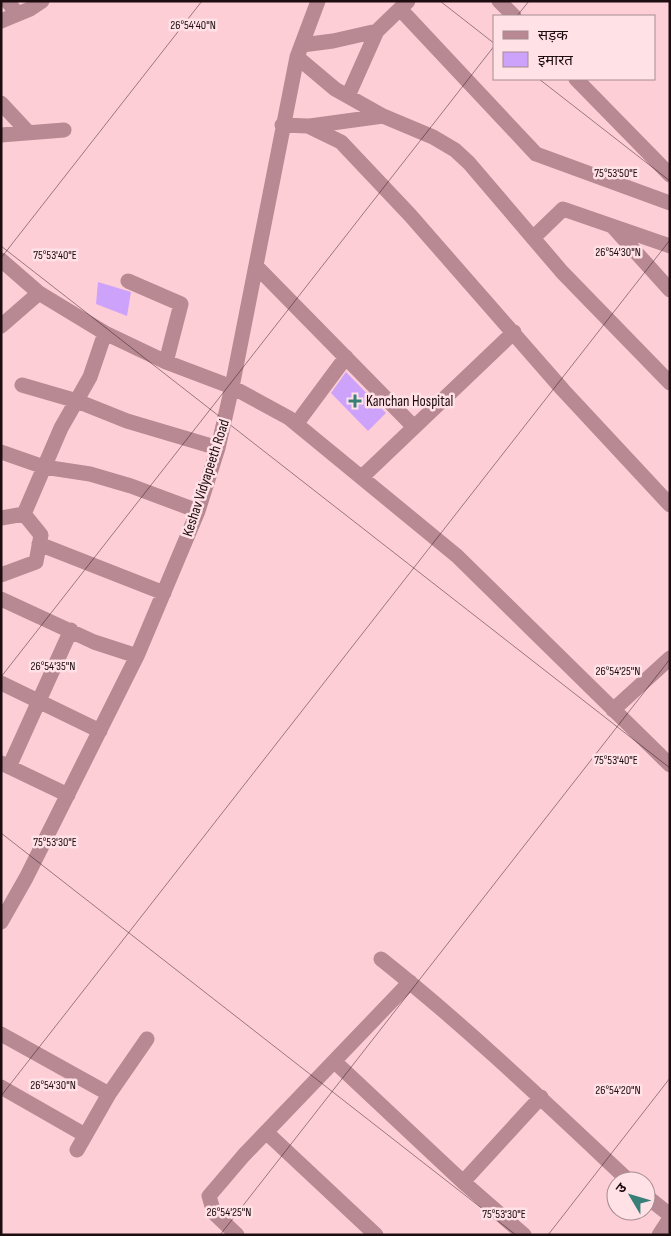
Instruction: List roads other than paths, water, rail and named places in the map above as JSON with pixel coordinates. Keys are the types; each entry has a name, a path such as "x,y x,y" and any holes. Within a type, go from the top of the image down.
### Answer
{"street":[{"path":"7,1 18,14"},
{"path":"1,21 42,1"},
{"name":"Keshav Vidyapeeth Road","path":"1,922 68,795 137,656 198,511 218,448 232,387 282,125 299,51 318,1"},
{"path":"499,1 513,15"},
{"path":"348,96 376,31 404,6 536,154 670,204"},
{"path":"376,31 299,51 335,89 383,116 433,137 455,150 469,163 562,272 670,383"},
{"path":"577,80 670,175"},
{"path":"1,103 29,133"},
{"path":"282,125 308,126 383,116"},
{"path":"308,126 341,142 359,160 514,332 563,390 670,505"},
{"path":"1,135 64,130"},
{"path":"533,238 563,209 670,246"},
{"path":"613,227 670,290"},
{"path":"1,260 39,294 105,333 166,362 232,387 297,423 457,556 670,765"},
{"path":"256,266 414,427"},
{"path":"128,281 181,304 166,362"},
{"path":"1,326 39,294"},
{"path":"363,476 514,332"},
{"path":"24,514 61,428 90,377 105,333"},
{"path":"297,423 346,357"},
{"path":"22,386 77,401 127,422 218,448"},
{"path":"1,452 44,467 90,474 131,486 198,511"},
{"path":"1,518 24,514"},
{"path":"1,575 36,562 41,535 24,514"},
{"path":"39,544 164,593"},
{"path":"1,600 94,642 137,656"},
{"path":"68,795 5,765 39,701 71,630"},
{"path":"613,710 670,658"},
{"path":"1,683 100,731"},
{"path":"381,959 410,982 541,1097 619,1171"},
{"path":"237,1235 214,1213 209,1196 266,1132 410,982"},
{"path":"1,1034 109,1094"},
{"path":"77,1150 109,1094 147,1039"},
{"path":"335,1062 463,1182 524,1235"},
{"path":"1,1087 85,1135"},
{"path":"463,1182 541,1097"},
{"path":"266,1132 376,1235"},
{"path":"656,1206 669,1218 659,1235"}],"place":[{"name":"Kanchan Hospital","path":"355,401"}]}
